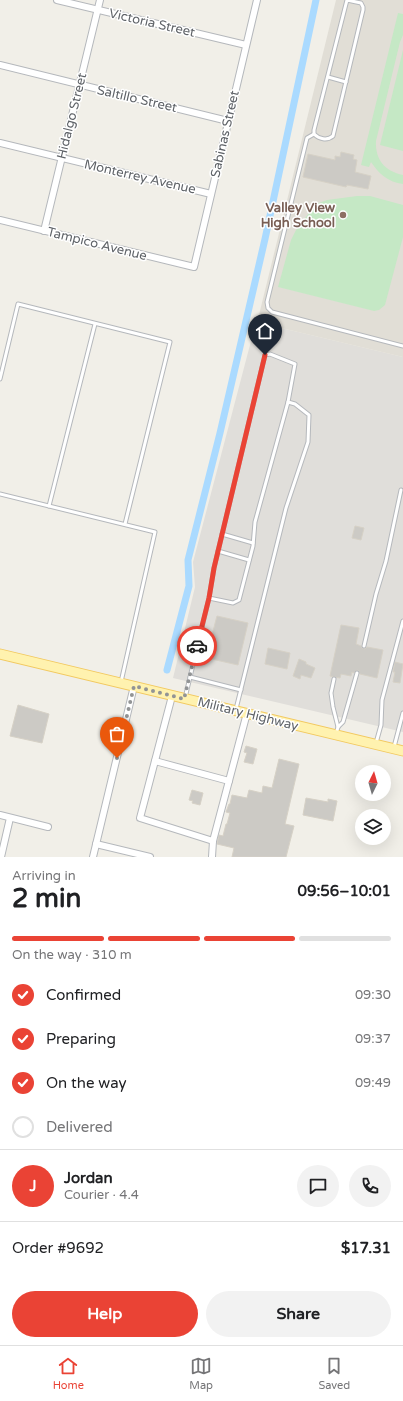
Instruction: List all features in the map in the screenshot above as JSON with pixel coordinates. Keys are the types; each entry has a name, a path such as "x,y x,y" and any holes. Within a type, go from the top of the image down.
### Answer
{"main road":[{"name":"Military Highway","path":"0,654 236,711 337,731 376,745 398,750"}],"street":[{"name":"Victoria Street","path":"58,0 246,45"},
{"name":"Hidalgo Street","path":"44,231 100,0"},
{"name":"Sabinas Street","path":"194,268 257,0"},
{"name":"Saltillo Street","path":"0,65 228,121"},
{"name":"Monterrey Avenue","path":"0,143 211,194"},
{"name":"Tampico Avenue","path":"0,220 194,268"},
{"path":"93,857 134,686"},
{"path":"172,696 140,818 213,841"},
{"path":"212,857 213,841 247,713"},
{"path":"155,760 228,781"},
{"path":"0,815 48,827"},
{"path":"1,857 10,818"},
{"path":"96,844 150,857"}],"lane":[{"path":"314,134 317,137 324,139 329,139 333,136 363,10 361,3 348,0 314,134 307,138 267,302 268,308 272,312 403,346"},
{"path":"328,77 346,82"},
{"path":"0,379 18,304 170,342 125,524"},
{"path":"49,506 95,324"},
{"path":"184,699 265,355 270,354 295,364 288,402 255,522 253,543 239,600 232,603 209,598"},
{"path":"236,711 286,508 308,442 309,415 296,404 288,402"},
{"path":"364,646 376,594 386,561 400,490"},
{"path":"0,494 156,532 120,683"},
{"path":"222,534 253,543"},
{"path":"218,551 249,560"},
{"path":"376,745 381,725 382,700 403,621"},
{"path":"337,731 343,722 357,673"},
{"path":"190,677 241,690"},
{"path":"334,679 331,693 337,731"},
{"path":"398,750 403,713"}],"shaded area":[{"name":"Valley View High School","path":"336,0 403,0 403,357 256,322 259,315"},
{"path":"256,322 403,357 403,732 173,678 195,587 193,562"}],"green space":[{"path":"398,13 403,14 403,35 376,141 376,148 382,164 391,171 403,175 403,184 384,177 371,162 369,167 361,165"},
{"path":"403,50 403,151 380,145"},
{"path":"357,196 370,196 403,205 403,237 385,305 379,310 374,311 278,287 291,240 296,230 316,204 327,200"}],"building":[{"path":"341,152 354,155 353,159 357,160 355,172 371,176 368,189 347,185 346,187 303,177 308,154 335,160 335,156 340,157"},
{"path":"355,526 364,528 361,540 352,538"},
{"path":"217,616 248,623 238,665 199,655 202,644 209,646"},
{"path":"341,625 359,628 356,644 362,648 365,649 367,647 383,650 377,678 360,674 357,670 354,673 352,672 351,676 341,674 340,678 330,676"},
{"path":"268,648 290,653 287,669 265,664"},
{"path":"299,659 315,668 311,678 301,675 300,679 293,676"},
{"path":"395,662 403,664 400,683 393,682"},
{"path":"18,705 49,714 42,743 10,736"},
{"path":"246,746 257,749 253,764 244,762 247,753 244,752"},
{"path":"279,759 299,764 285,824 294,826 286,857 232,857 234,848 217,844 219,835 223,836 227,824 230,813 226,812 232,795 247,798 249,790 262,793 263,786 272,788"},
{"path":"192,790 203,793 200,805 192,803 193,801 189,800"},
{"path":"306,798 328,802 328,799 337,801 333,821 303,815"}],"waterway":[{"path":"167,670 189,586 188,560 220,433 265,239 316,0"}],"way so far":[{"path":"117,758 134,686 184,699 197,646"}],"place":[{"name":"Valley View High School","path":"343,215"}],"route":[{"path":"197,646 265,355"}]}
